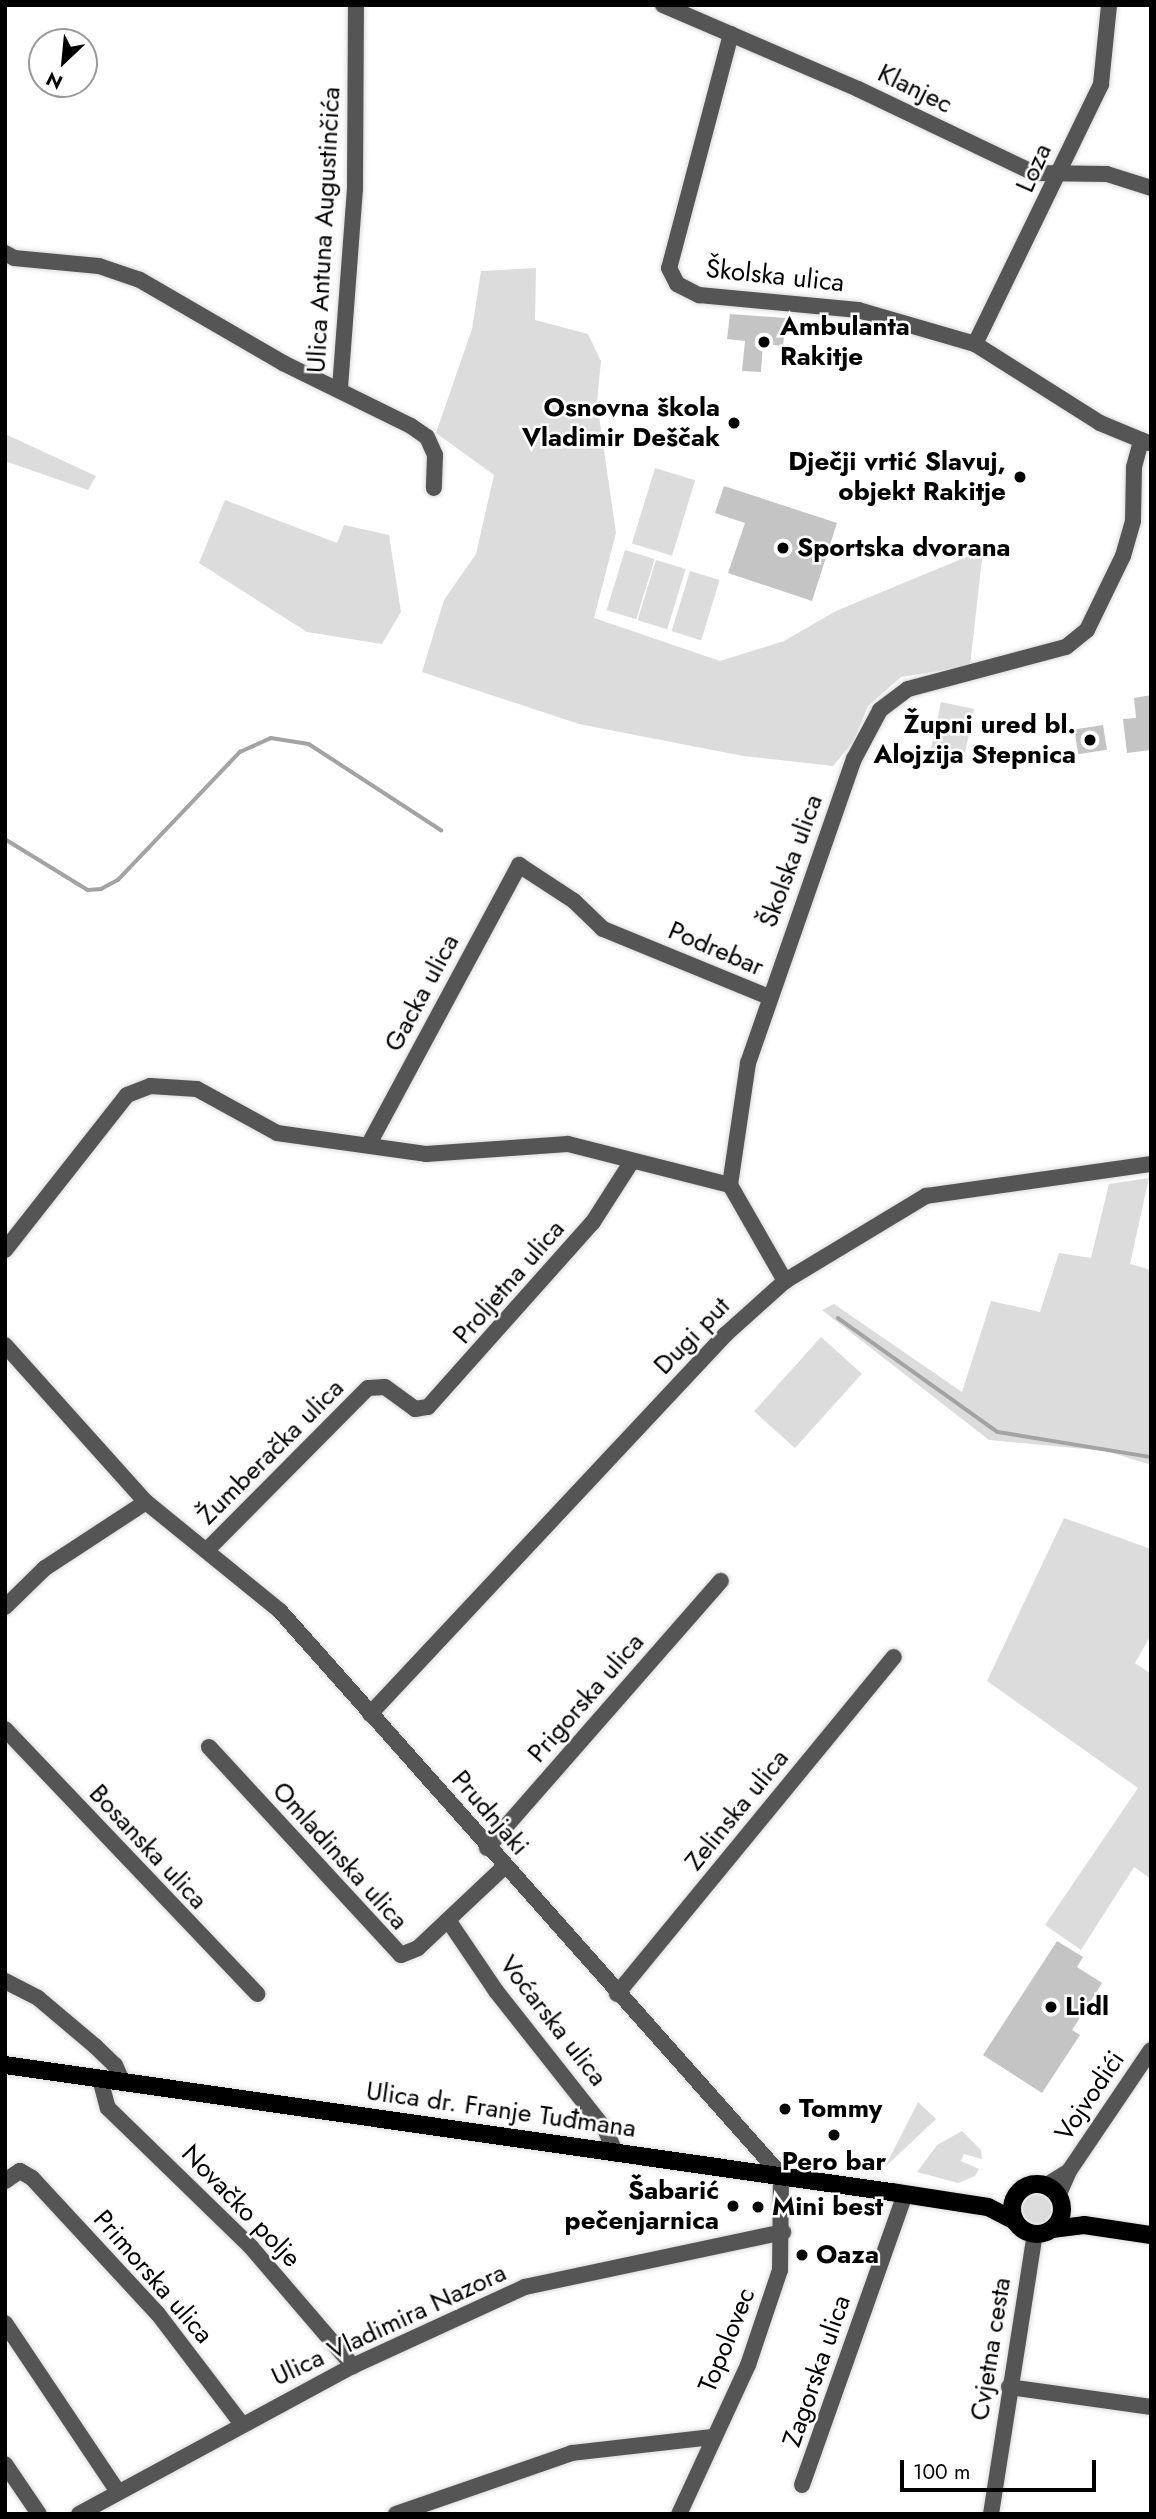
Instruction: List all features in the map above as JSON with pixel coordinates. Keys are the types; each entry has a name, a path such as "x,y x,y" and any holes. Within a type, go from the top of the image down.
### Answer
{"main road":[{"name":"Ulica dr. Franje Tuđmana","path":"5,2065 905,2194 988,2207 1015,2221"},
{"path":"988,2207 1031,2186 1055,2197 1084,2225"},
{"path":"1018,2193 1012,2207 1015,2221 1035,2234 1084,2225 1151,2235"},
{"path":"1052,2229 1055,2197"}],"street":[{"name":"Ulica Antuna Augustinčića","path":"356,5 355,189 340,388 427,438 435,455 434,488"},
{"name":"Klanjec","path":"663,5 1034,173 1107,174 1151,188"},
{"name":"Loza","path":"975,344 1101,84 1110,5"},
{"name":"Školska ulica","path":"732,34 669,268 677,284 699,295 858,310 975,344 1100,423 1146,442 1134,467 1133,520 1123,556 1087,631 1066,647 908,689 880,710 854,759 769,998"},
{"path":"5,253 14,258 99,266 140,280 283,363 340,388"},
{"name":"Podrebar","path":"519,865 574,901 603,929 769,998 748,1063 730,1185"},
{"name":"Gacka ulica","path":"369,1144 519,865"},
{"path":"5,1250 134,1090 197,1089 277,1133 426,1154 568,1144 730,1185 785,1281"},
{"name":"Proljetna ulica","path":"403,1404 428,1407 485,1347 593,1222 632,1161"},
{"name":"Dugi put","path":"370,1714 726,1334 785,1281 926,1196 1151,1164"},
{"name":"Prudnjaki","path":"5,1345 146,1502 280,1611 487,1848 781,2175"},
{"name":"Žumberačka ulica","path":"207,1550 368,1388 385,1387 403,1404"},
{"path":"5,1607 45,1568 146,1502"},
{"name":"Prigorska ulica","path":"487,1848 721,1581"},
{"name":"Zelinska ulica","path":"618,1994 894,1657"},
{"name":"Bosanska ulica","path":"5,1729 257,1994"},
{"name":"Omladinska ulica","path":"209,1747 394,1952 408,1954 504,1867"},
{"name":"Voćarska ulica","path":"448,1920 496,1991 605,2129 616,2154"},
{"path":"5,1981 38,1998 95,2046 115,2065 123,2082"},
{"name":"Vojvodići","path":"1055,2197 1069,2171 1151,2050"},
{"name":"Novačko polje","path":"100,2079 108,2108 251,2247 353,2366"},
{"name":"Primorska ulica","path":"5,2181 20,2171 158,2314 241,2423"},
{"name":"Topolovec","path":"679,2514 756,2341 780,2270 783,2232 781,2175"},
{"name":"Zagorska ulica","path":"802,2484 905,2194"},
{"name":"Ulica Vladimira Nazora","path":"79,2514 241,2423 353,2366 525,2287 783,2232"},
{"name":"Cvjetna cesta","path":"991,2514 1035,2234"},
{"path":"5,2323 118,2492"},
{"path":"1009,2387 1151,2407"},
{"path":"396,2514 572,2453 713,2437"},
{"path":"5,2464 39,2514"}],"shaded area":[{"path":"536,268 535,320 588,334 601,361 597,402 616,533 594,618 720,661 784,641 836,611 983,550 970,666 901,677 868,706 853,742 833,766 743,756 579,724 422,672 444,600 476,554 494,475 436,433 472,329 481,271"},
{"path":"5,434 96,476 88,490 5,461"},
{"path":"655,468 695,480 672,556 632,544"},
{"path":"225,500 337,543 344,525 389,535 401,612 382,644 307,632 199,563"},
{"path":"625,550 655,559 636,619 607,610"},
{"path":"656,560 686,569 667,629 638,620"},
{"path":"690,571 720,580 701,640 672,631"},
{"path":"941,702 974,709 962,765 929,758"},
{"path":"1149,1178 1130,1264 1151,1270 1151,1465 1106,1451 989,1440 822,1310 834,1304 962,1392 991,1301 1040,1312 1059,1253 1091,1258 1109,1184"},
{"path":"821,1337 862,1374 795,1448 754,1411"},
{"path":"1064,1518 1151,1549 1151,1635 1135,1663 1151,1674 1151,1879 1134,1867 1081,1950 1045,1925 1138,1788 987,1681"},
{"path":"918,2102 936,2119 885,2167"},
{"path":"962,2131 981,2150 982,2159 964,2154 961,2161 979,2169 975,2176 958,2183 917,2172 937,2145"},
{"path":"1037,2195 1047,2199 1051,2209 1047,2219 1037,2223 1027,2219 1023,2209 1027,2199"}],"building":[{"name":"Ambulanta Rakitje","path":"730,314 786,318 783,346 763,344 761,372 742,371 745,341 727,339"},
{"name":"Sportska dvorana","path":"724,486 837,523 812,601 728,573 745,523 715,513"},
{"path":"1151,695 1151,750 1127,753 1123,719 1136,718 1134,698"},
{"name":"Župni ured bl. Alojzija Stepnica","path":"1103,725 1107,750 1078,754 1074,730"},
{"name":"Lidl","path":"1057,1941 1083,1957 1077,1967 1102,1983 1072,2030 1080,2035 1042,2093 983,2055"}],"waterway":[{"path":"5,839 88,890 101,889 118,880 240,752 271,738 309,744 441,830"},
{"path":"838,1318 998,1432 1151,1457"}],"place":[{"name":"Ambulanta Rakitje","path":"764,342"},
{"name":"Osnovna škola Vladimir Deščak","path":"734,423"},
{"name":"Dječji vrtić Slavuj, objekt Rakitje","path":"1020,477"},
{"name":"Sportska dvorana","path":"783,548"},
{"name":"Župni ured bl. Alojzija Stepnica","path":"1090,740"},
{"name":"Lidl","path":"1051,2007"},
{"name":"Tommy","path":"785,2109"},
{"name":"Pero bar","path":"834,2135"},
{"name":"Šabarić pečenjarnica","path":"733,2206"},
{"name":"Mini best","path":"758,2207"},
{"name":"Oaza","path":"802,2255"}]}
